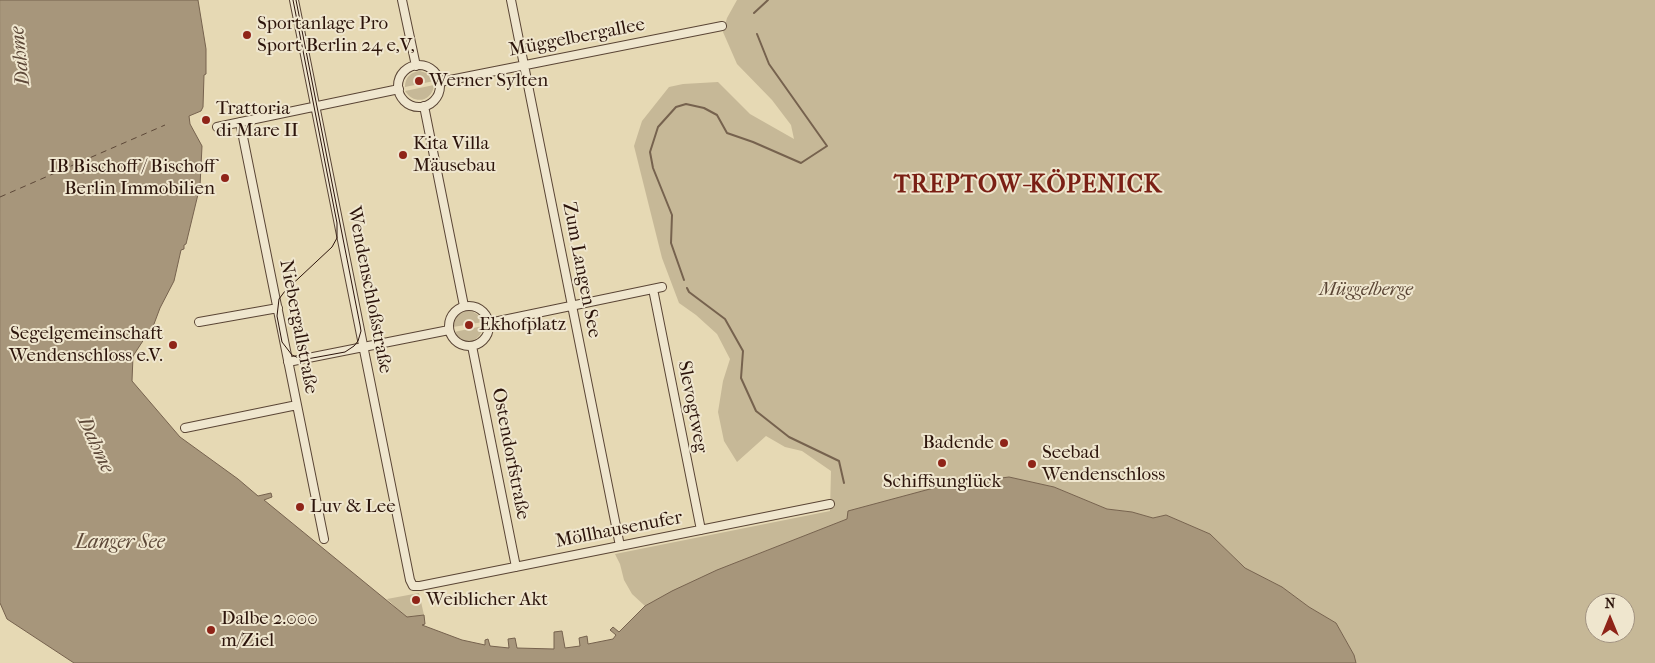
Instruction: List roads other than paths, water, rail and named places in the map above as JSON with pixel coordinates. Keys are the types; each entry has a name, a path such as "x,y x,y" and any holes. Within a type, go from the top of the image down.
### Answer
{"street":[{"name":"Wendenschloßstraße","path":"294,0 410,582 413,586"},
{"path":"402,0 416,66"},
{"name":"Zum Langen See","path":"511,0 620,546"},
{"name":"Müggelbergallee","path":"440,82 722,26"},
{"path":"416,66 426,66 431,69 440,82 438,95 432,102 424,106 413,106 400,94 401,77 405,71 416,66"},
{"path":"217,126 399,89"},
{"path":"424,106 464,306"},
{"name":"Niebergallstraße","path":"240,122 324,539"},
{"path":"489,323 662,287"},
{"name":"Slevogtweg","path":"652,289 700,530"},
{"path":"464,306 471,306 483,311 489,323 487,335 483,341 472,346 460,345 451,336 449,330 450,318 458,309 464,306"},
{"path":"199,322 278,308"},
{"path":"288,362 449,330"},
{"name":"Ostendorfstraße","path":"472,346 516,568"},
{"path":"185,428 297,405"},
{"name":"Möllhausenufer","path":"413,586 516,568 830,504"}],"water":[{"name":"Langer See","path":"0,0 198,0 206,49 206,74 204,75 203,107 201,111 189,116 190,124 202,146 200,186 186,244 184,249 181,250 174,281 154,324 133,356 132,381 180,437 258,496 271,493 272,497 264,500 407,617 424,615 425,624 422,625 462,640 485,645 485,640 488,639 490,646 509,648 508,639 515,638 517,648 554,649 554,632 562,631 565,648 580,646 579,638 587,636 588,644 613,639 616,635 610,630 613,627 619,632 645,606 672,591 717,570 847,519 848,511 941,486 1009,477 1054,487 1107,509 1132,512 1153,518 1166,515 1210,534 1245,568 1282,587 1309,607 1336,623 1354,655 1356,663 74,663 7,619 0,603"}],"waterway":[{"path":"754,13 768,0"},
{"path":"684,280 671,243 672,215 653,168 650,152 658,127 676,107 686,104 704,108 717,115 727,133 801,163 827,146 769,64 757,34"},
{"path":"687,288 689,292 725,319 743,351 741,378 756,411 789,437 839,461 844,483"}],"tram line":[{"path":"293,0 337,223 337,238 332,247 285,291 279,299 277,316 282,342 292,355 301,359 307,359 345,352 358,341 361,331 296,0"}],"place":[{"name":"Sportanlage Pro Sport Berlin 24 e,V,","path":"247,35"},
{"name":"Werner Sylten","path":"419,81"},
{"name":"Trattoria di Mare II","path":"206,120"},
{"name":"Kita Villa Mäusebau","path":"403,155"},
{"name":"IB Bischoff / Bischoff Berlin Immobilien","path":"225,178"},
{"name":"Ekhofplatz","path":"469,325"},
{"name":"Segelgemeinschaft Wendenschloss e.V.","path":"173,345"},
{"name":"Badende","path":"1004,443"},
{"name":"Schiffsunglück","path":"942,463"},
{"name":"Seebad Wendenschloss","path":"1032,464"},
{"name":"Luv & Lee","path":"300,507"},
{"name":"Weiblicher Akt","path":"416,600"},
{"name":"Dalbe 2.000 m/Ziel","path":"211,630"}],"district":[{"name":"TREPTOW-KÖPENICK","path":"1028,186"}],"water label":[{"name":"Dahme","path":"21,56"},
{"name":"Dahme","path":"95,445"}],"park label":[{"name":"Müggelberge","path":"1366,290"}]}
